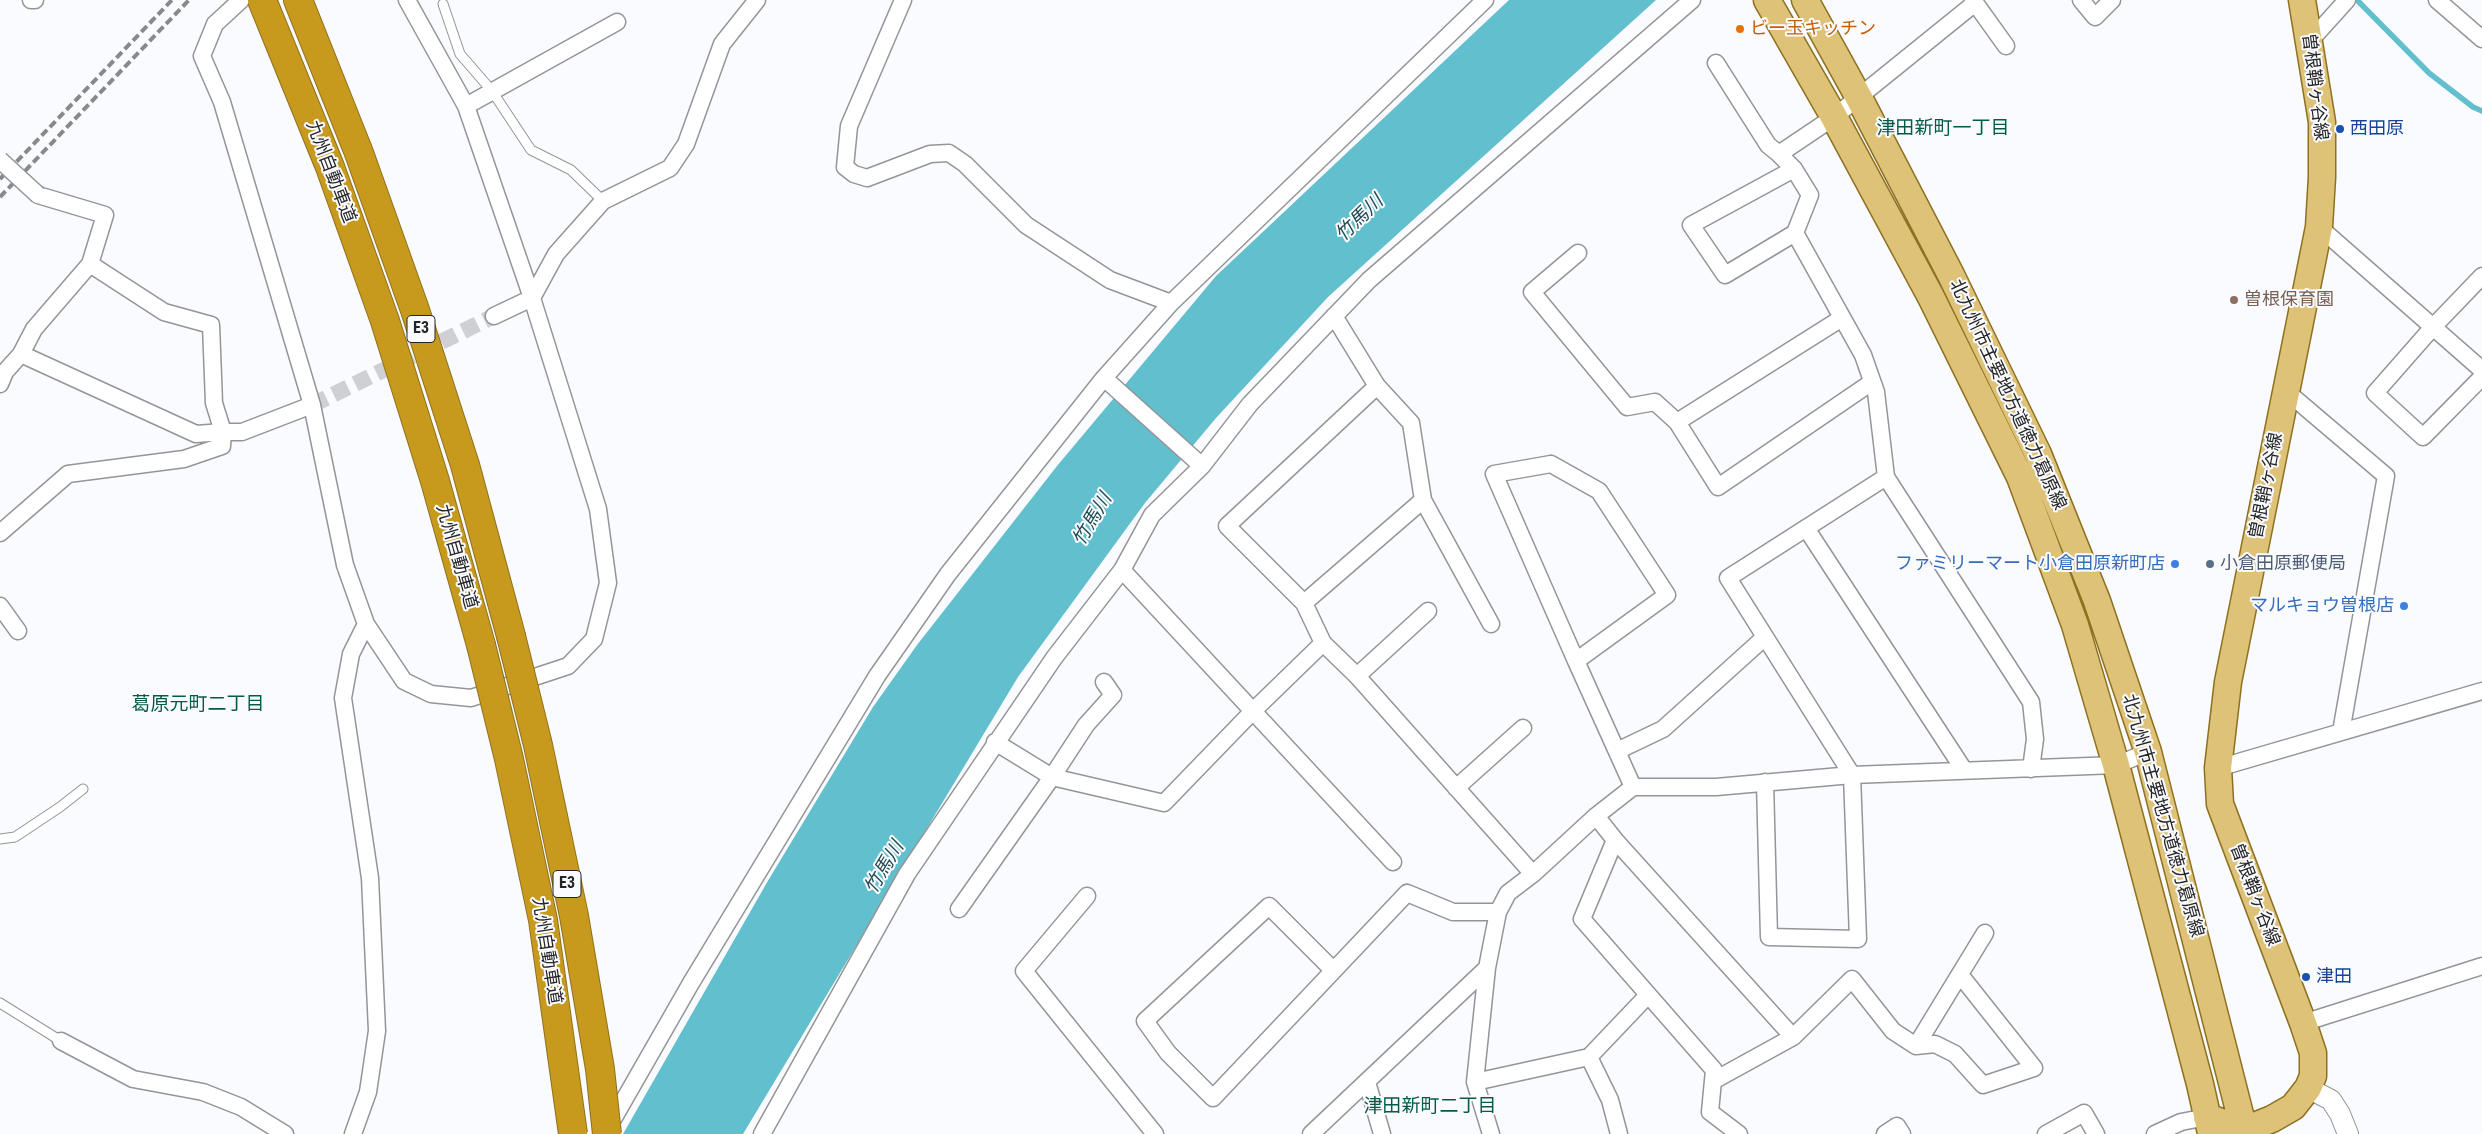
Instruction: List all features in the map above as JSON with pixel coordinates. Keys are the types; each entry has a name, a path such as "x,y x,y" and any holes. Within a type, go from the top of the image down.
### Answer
{"highway":[{"name":"九州自動車道","path":"262,0 330,167 385,321 435,481 481,645 509,759 543,920 573,1134"},
{"name":"九州自動車道","path":"298,0 359,153 415,310 465,465 538,745 574,916 600,1069 606,1134"}],"main road":[{"name":"北九州市主要地方道徳力葛原線","path":"1767,0 1834,117 1931,297 2020,477 2075,625 2116,765 2209,1126"},
{"name":"北九州市主要地方道徳力葛原線","path":"1804,0 1858,96 1951,275 2038,454 2097,601 2148,752 2245,1132"},
{"name":"曽根鞘ヶ谷線","path":"2245,1132 2293,1107 2308,1088 2313,1076 2314,1064 2303,1023 2220,804 2218,768 2228,682 2319,227 2322,177 2322,122 2302,0"},
{"path":"2209,1126 2245,1132"}],"street":[{"path":"30,0 35,0"},
{"path":"241,0 215,24 202,56 222,102 312,405 346,565 366,624 404,680 431,694 470,698 568,666 594,639 608,583 598,510 532,298 466,106 406,0"},
{"path":"494,316 532,298 556,254 603,201 670,168 686,144 722,44 757,0"},
{"path":"902,0 849,126 846,167 854,174 867,178 930,154 949,153 965,164 1026,226 1110,280 1171,303"},
{"path":"606,1134 691,983 877,676 948,574 1104,378 1171,303 1485,0"},
{"path":"762,1134 907,874 995,742 1054,658 1122,570 1152,514 1202,466 1250,404 1369,280 1692,0"},
{"path":"2081,0 2095,17 2112,0"},
{"path":"2310,41 2347,0"},
{"path":"2437,0 2482,39"},
{"path":"1779,154 1834,117 1974,1 2006,46"},
{"path":"466,106 618,22"},
{"path":"1716,63 1768,145 1794,169 1810,195 1796,233 1725,274 1691,225 1794,169"},
{"path":"0,160 38,195 105,215 90,264 34,329 21,354 5,372 0,384"},
{"path":"2319,227 2482,370"},
{"path":"1796,233 1863,355 1876,392 1886,477 2031,702 2035,739 2031,769"},
{"path":"1578,253 1532,292 1627,407 1655,402 1676,422 1718,486 1872,382"},
{"path":"0,533 68,474 184,459 222,446 223,432 214,404 211,325 164,312 90,264"},
{"path":"2482,276 2433,327 2375,393 2423,437 2482,377"},
{"path":"1334,316 1377,386 1411,423 1423,500 1491,624"},
{"path":"1676,422 1842,318"},
{"path":"21,354 196,434 242,432 312,405"},
{"path":"1104,378 1202,466"},
{"path":"1377,386 1227,526 1304,603 1323,643 1357,676 1533,874"},
{"path":"2286,390 2386,476 2341,732"},
{"path":"1576,661 1667,595 1599,492 1551,464 1494,474 1576,661 1633,787"},
{"path":"1765,782 1769,937 1858,939 1852,775 1728,578 1886,477"},
{"path":"1304,603 1423,500"},
{"path":"1806,528 1964,770"},
{"path":"1122,570 1393,862"},
{"path":"0,606 18,631"},
{"path":"1357,676 1428,611"},
{"path":"354,1134 368,1092 377,1031 370,878 343,698 351,654 366,624"},
{"path":"1617,751 1662,729 1765,636"},
{"path":"995,742 1052,777 1164,803 1252,711 1323,643"},
{"path":"959,909 1052,777 1086,725 1113,695 1104,682"},
{"path":"2218,768 2482,691"},
{"path":"1456,788 1523,728"},
{"path":"1490,1134 1475,1082 1486,968 1498,912 1508,893 1533,874 1596,816 1633,787 1716,787 1852,775 2116,765 2148,752"},
{"path":"1596,816 1615,840 1793,1037"},
{"path":"1615,840 1582,919 1714,1070 1710,1112 1739,1134"},
{"path":"1333,970 1270,906 1145,1021 1168,1053 1213,1098 1407,892 1454,912 1498,912"},
{"path":"1087,896 1024,971 1155,1134"},
{"path":"1916,1046 1961,976 1985,933"},
{"path":"2303,1023 2482,966"},
{"path":"1311,1134 1368,1082 1486,968"},
{"path":"1713,1081 1793,1037 1852,979 1893,1031 1916,1046 1935,1044 1955,1054 1983,1086 2034,1068 1961,976"},
{"path":"1475,1082 1589,1057 1648,995"},
{"path":"61,1041 133,1080 203,1092 241,1107 286,1134"},
{"path":"1589,1057 1610,1100 1619,1134"},
{"path":"1368,1082 1382,1134"},
{"path":"2308,1088 2330,1100 2340,1114 2348,1134"},
{"path":"2046,1134 2084,1113 2096,1134"},
{"path":"2155,1134 2181,1122 2209,1126"},
{"path":"1884,1134 1897,1126 1902,1134"}],"lane":[{"path":"443,4 460,54 492,91 531,150 571,170 603,201"},
{"path":"0,839 16,837 84,789"},
{"path":"0,1003 61,1041"}],"water":[{"name":"竹馬川","path":"1509,0 1656,0 1328,297 1216,418 1145,503 1018,677 743,1134 623,1134 769,879 873,707 917,645 1057,466 1216,276"}],"waterway":[{"path":"2357,0 2429,73 2473,107 2482,111"}],"tunnel":[{"path":"312,405 494,316"}],"railway":[{"path":"0,179 172,0"},
{"path":"0,197 189,0"}],"place":[{"name":"ビー玉キッチン","path":"1740,29"},
{"name":"西田原","path":"2340,129"},
{"name":"曽根保育園","path":"2234,300"},
{"name":"ファミリーマート小倉田原新町店","path":"2175,564"},
{"name":"小倉田原郵便局","path":"2210,564"},
{"name":"マルキョウ曽根店","path":"2404,606"},
{"name":"津田","path":"2306,977"}],"district":[{"name":"津田新町一丁目","path":"1943,129"},
{"name":"葛原元町二丁目","path":"198,705"},
{"name":"津田新町二丁目","path":"1430,1107"}]}
